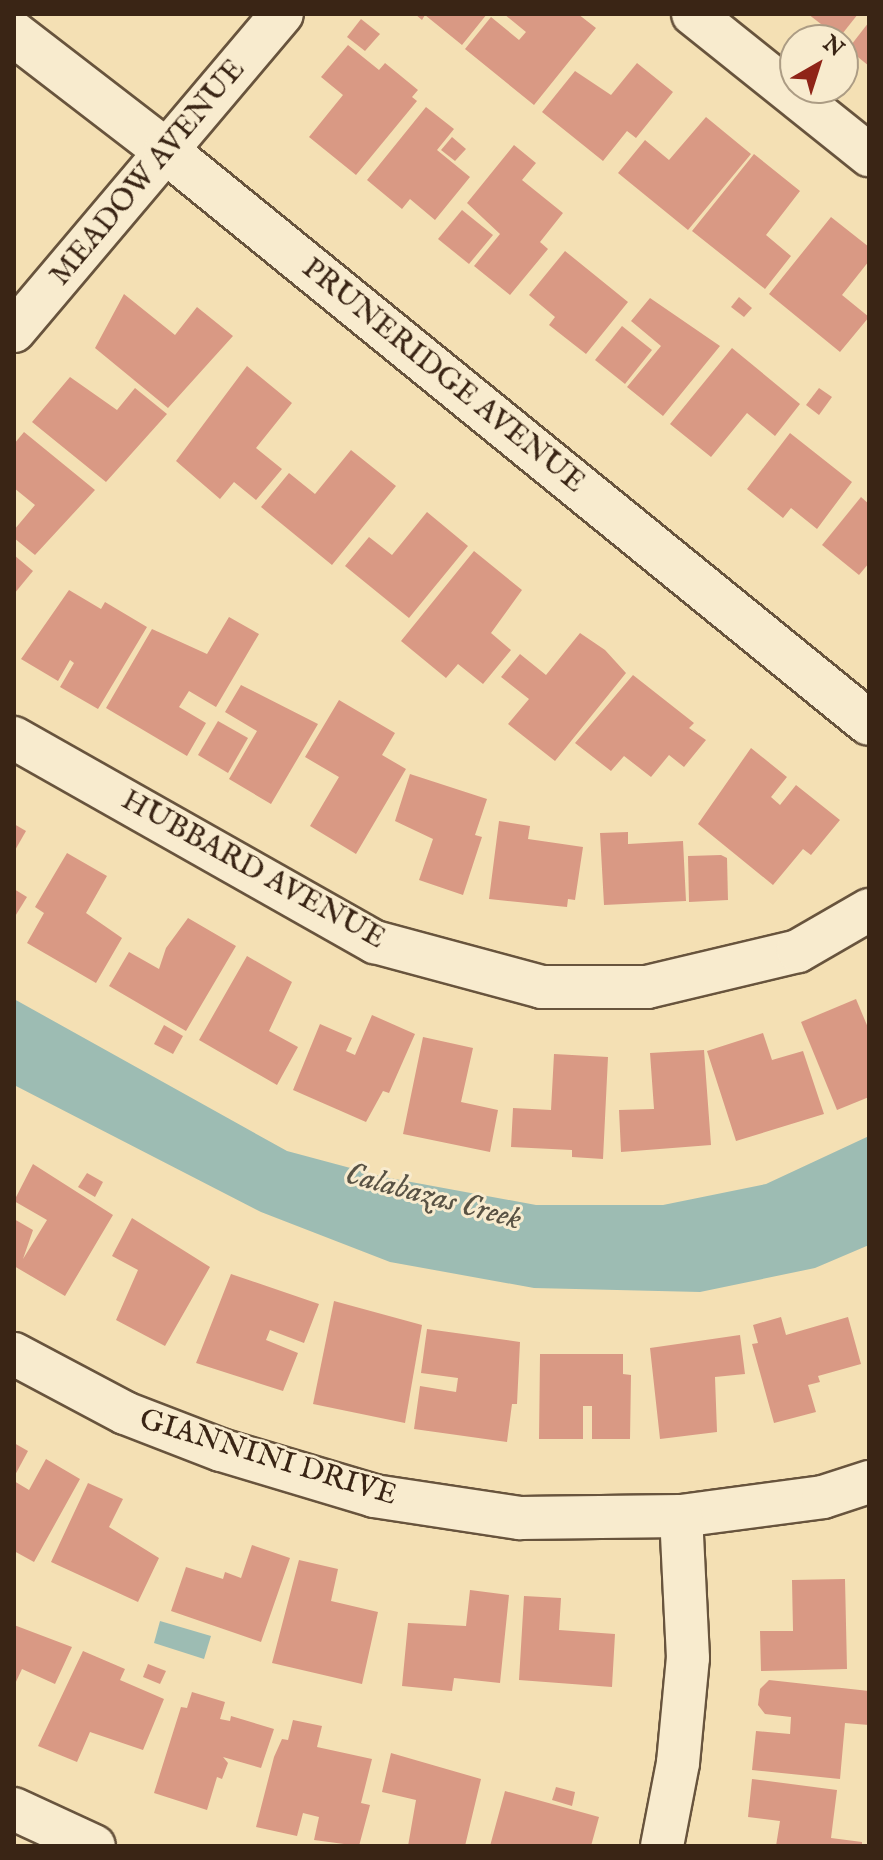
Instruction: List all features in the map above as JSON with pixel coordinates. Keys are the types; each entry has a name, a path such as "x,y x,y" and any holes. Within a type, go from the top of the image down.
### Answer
{"main road":[{"name":"PRUNERIDGE AVENUE","path":"14,34 166,151 869,723"}],"street":[{"name":"MEADOW AVENUE","path":"14,331 282,14"},
{"path":"693,14 869,155"},
{"name":"HUBBARD AVENUE","path":"14,738 375,942 542,987 647,987 783,955 869,910"},
{"name":"GIANNINI DRIVE","path":"14,1354 125,1413 221,1450 374,1496 520,1518 681,1516 823,1497 869,1482"},
{"path":"662,1846 678,1763 688,1658 681,1516"},
{"path":"14,1809 94,1846"}],"water":[{"name":"Calabazas Creek","path":"14,999 287,1151 384,1177 536,1205 663,1205 766,1184 869,1136 869,1245 815,1268 700,1292 534,1288 390,1262 261,1212 14,1085"},
{"path":"160,1621 211,1636 204,1659 154,1643"}],"building":[{"path":"415,14 487,14 462,45 425,15 422,20"},
{"path":"504,14 578,14 596,28 534,105 465,49 491,17 519,40 526,32"},
{"path":"808,14 858,14 850,24 821,24"},
{"path":"361,19 380,34 365,51 347,37"},
{"path":"869,22 869,66 859,58 859,35"},
{"path":"348,45 379,70 385,63 418,90 412,97 417,101 356,175 309,137 343,95 321,77"},
{"path":"637,63 673,92 636,138 627,131 603,161 542,112 575,71 611,95"},
{"path":"426,107 454,129 437,150 470,177 435,220 410,199 402,209 367,180"},
{"path":"706,117 751,154 688,230 618,173 645,140 669,160"},
{"path":"452,137 466,149 455,161 441,150"},
{"path":"514,145 536,163 522,180 563,213 540,242 548,249 510,295 474,266 500,234 467,203"},
{"path":"754,154 800,191 766,235 791,256 765,289 692,231"},
{"path":"462,210 493,235 469,264 438,239"},
{"path":"831,217 869,247 869,261 842,295 869,317 840,352 769,294"},
{"path":"565,251 628,302 586,354 549,325 555,317 529,295"},
{"path":"124,294 175,335 197,307 233,336 168,408 95,348"},
{"path":"739,297 752,308 744,317 731,307"},
{"path":"650,298 720,346 663,416 627,387 661,346 631,321"},
{"path":"622,326 652,350 625,384 595,360"},
{"path":"732,348 800,404 775,436 747,413 711,457 670,424"},
{"path":"247,366 292,403 256,448 282,469 256,500 234,482 220,499 176,461"},
{"path":"70,377 117,410 135,388 167,414 106,482 32,422"},
{"path":"819,388 832,397 819,415 806,405"},
{"path":"24,432 95,490 35,555 14,538 14,530 35,505 14,488 14,444"},
{"path":"790,433 852,482 817,529 791,508 783,518 747,489"},
{"path":"351,450 396,486 332,565 261,507 289,473 315,494"},
{"path":"861,497 869,504 869,563 859,575 822,545"},
{"path":"427,512 468,546 409,618 345,566 369,537 392,555"},
{"path":"474,551 522,590 491,633 511,650 483,684 458,664 446,678 401,641"},
{"path":"14,555 33,571 14,594"},
{"path":"69,590 101,609 105,602 147,627 98,709 60,687 74,663 70,660 58,681 21,659"},
{"path":"229,617 259,634 216,707 189,691 179,707 206,723 187,756 106,708 152,629 207,654"},
{"path":"580,633 605,650 626,673 555,761 508,724 529,699 501,677 520,654 546,675"},
{"path":"633,675 694,723 689,728 706,740 684,767 669,755 651,777 624,756 611,771 575,743"},
{"path":"241,685 318,724 271,804 229,779 257,731 225,712"},
{"path":"339,700 395,733 382,755 406,769 356,854 310,826 339,777 305,757"},
{"path":"218,721 248,738 228,773 198,755"},
{"path":"751,748 787,777 771,797 780,805 796,785 840,820 811,855 803,849 773,885 698,824"},
{"path":"410,774 487,799 475,835 482,837 463,895 419,880 433,839 395,821"},
{"path":"499,821 530,826 528,839 583,847 575,900 568,899 567,907 489,899"},
{"path":"14,824 26,831 14,852"},
{"path":"628,832 628,844 683,841 686,901 604,905 600,833"},
{"path":"67,853 107,876 86,913 122,938 96,983 27,943 44,913 35,907"},
{"path":"721,855 727,858 728,900 689,902 688,856"},
{"path":"14,889 27,897 14,918"},
{"path":"188,918 236,946 186,1031 109,986 129,952 159,969 166,948"},
{"path":"247,956 292,982 269,1031 298,1047 277,1085 199,1040"},
{"path":"856,999 869,1030 869,1097 837,1110 801,1022"},
{"path":"372,1015 415,1034 389,1093 383,1091 366,1122 293,1090 320,1024 352,1038 346,1051 355,1055"},
{"path":"164,1025 183,1036 173,1054 154,1044"},
{"path":"763,1033 772,1060 803,1051 824,1114 736,1141 707,1051"},
{"path":"423,1037 473,1048 461,1102 498,1110 490,1152 403,1134"},
{"path":"704,1050 711,1145 621,1152 619,1110 654,1109 650,1053"},
{"path":"554,1054 608,1057 603,1159 572,1157 572,1150 511,1147 513,1108 551,1110"},
{"path":"33,1164 113,1215 65,1296 14,1266 14,1219 33,1230 23,1259 47,1220 14,1201"},
{"path":"87,1173 103,1182 95,1197 78,1187"},
{"path":"132,1218 210,1267 165,1346 116,1320 138,1270 112,1256"},
{"path":"231,1274 319,1304 304,1343 270,1330 266,1340 298,1353 283,1391 196,1363"},
{"path":"334,1301 422,1325 405,1423 313,1404"},
{"path":"781,1317 786,1335 848,1317 861,1364 818,1376 820,1382 808,1385 816,1412 774,1423 752,1344 758,1343 753,1325"},
{"path":"427,1329 520,1342 517,1404 512,1404 507,1442 414,1429 420,1386 456,1392 458,1378 421,1373"},
{"path":"740,1335 745,1374 715,1377 717,1432 660,1439 650,1348"},
{"path":"540,1354 623,1354 623,1374 631,1375 630,1439 592,1439 592,1406 583,1406 583,1439 539,1439"},
{"path":"14,1443 28,1451 14,1477"},
{"path":"46,1459 80,1479 34,1562 14,1551 14,1481 29,1490"},
{"path":"88,1483 123,1499 109,1527 159,1558 138,1602 51,1562"},
{"path":"252,1545 290,1558 261,1642 171,1611 186,1567 223,1579 225,1572 241,1578"},
{"path":"299,1560 338,1569 331,1601 378,1612 362,1684 272,1663"},
{"path":"845,1579 847,1669 761,1671 760,1631 793,1631 792,1580"},
{"path":"470,1590 509,1595 500,1683 454,1678 452,1691 402,1686 408,1623 466,1626"},
{"path":"524,1596 561,1598 559,1630 615,1634 612,1687 519,1680"},
{"path":"14,1625 72,1647 55,1684 22,1669 14,1686"},
{"path":"83,1651 125,1669 120,1680 164,1699 143,1750 90,1732 77,1762 38,1746"},
{"path":"148,1664 166,1671 160,1684 143,1677"},
{"path":"769,1680 869,1691 869,1725 845,1723 840,1779 752,1770 756,1731 790,1734 791,1717 765,1714 758,1705 760,1689"},
{"path":"192,1692 225,1702 220,1719 230,1721 231,1716 274,1729 261,1768 223,1757 228,1763 222,1779 217,1777 207,1810 154,1793 181,1707 187,1708"},
{"path":"293,1720 322,1726 317,1747 372,1759 361,1803 370,1805 359,1846 314,1840 319,1817 303,1813 297,1836 256,1827 274,1757 282,1739 288,1740"},
{"path":"391,1753 481,1779 465,1846 408,1846 416,1800 382,1792"},
{"path":"752,1779 837,1790 831,1838 862,1842 862,1846 776,1846 780,1821 748,1817"},
{"path":"556,1787 575,1792 572,1806 552,1800"},
{"path":"505,1791 599,1817 591,1846 490,1846"}]}
